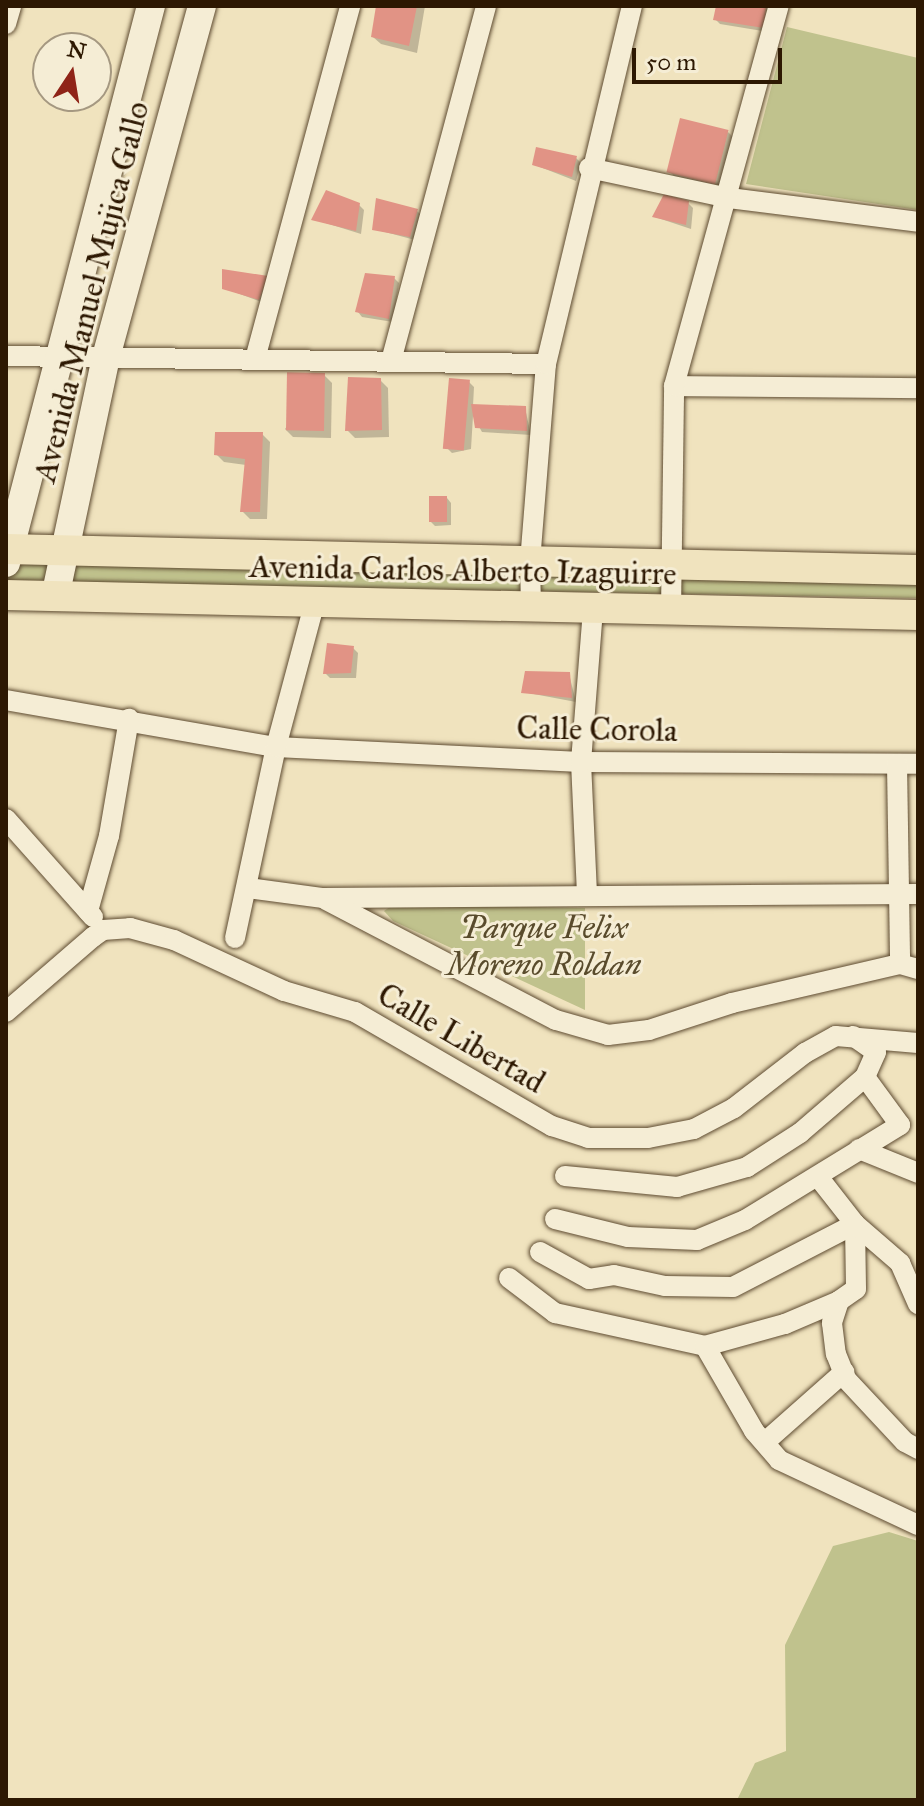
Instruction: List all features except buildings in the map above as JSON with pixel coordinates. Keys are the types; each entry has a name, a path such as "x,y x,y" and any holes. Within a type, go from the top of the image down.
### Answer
{"main road":[{"name":"Avenida Carlos Alberto Izaguirre","path":"7,554 64,550 918,570"},
{"name":"Avenida Carlos Alberto Izaguirre","path":"6,595 314,605 918,615"}],"street":[{"name":"Avenida Manuel Mujica Gallo","path":"7,554 151,6"},
{"name":"Avenida Manuel Mujica Gallo","path":"55,597 106,357 202,6"},
{"path":"255,359 350,6"},
{"path":"391,361 486,6"},
{"path":"531,608 530,562 546,364 589,168 632,6"},
{"path":"671,610 669,566 674,386 729,198 779,6"},
{"path":"589,168 729,198 918,222"},
{"path":"6,356 546,364"},
{"path":"674,386 918,388"},
{"path":"235,938 276,747 314,605"},
{"path":"587,894 581,762 593,610"},
{"name":"Calle Corola","path":"6,700 276,747 581,762 918,764"},
{"path":"88,911 109,836 129,719"},
{"path":"323,898 556,1020 608,1035 649,1030 732,1003 909,966 908,894 897,764"},
{"path":"6,1012 103,930 7,823"},
{"path":"248,888 323,898 908,894"},
{"name":"Calle Libertad","path":"103,930 130,928 174,940 284,991 355,1012 552,1126 588,1138 648,1138 694,1129 734,1108 805,1053 836,1036 918,1043"},
{"path":"565,1176 677,1187 747,1167 800,1133 865,1077 876,1052 853,1036"},
{"path":"555,1219 628,1237 697,1240 745,1220 819,1178 859,1149 909,1123 865,1077"},
{"path":"859,1149 918,1173"},
{"path":"819,1178 855,1224 909,1268 918,1304"},
{"path":"540,1252 589,1279 614,1275 665,1286 733,1287 855,1224"},
{"path":"509,1278 555,1313 705,1346 785,1324 839,1301 856,1289 855,1224"},
{"path":"839,1301 832,1323 844,1372 905,1442 918,1449"},
{"path":"705,1346 779,1460 918,1525"},
{"path":"765,1442 844,1372"}],"green space":[{"path":"787,27 918,58 918,210 746,184"},
{"path":"6,561 918,577 917,598 6,582"},
{"name":"Parque Felix Moreno Roldan","path":"394,904 585,908 585,1010 393,921 384,911"},
{"path":"889,1532 918,1541 918,1800 737,1800 755,1763 786,1751 785,1645 833,1546"}]}
